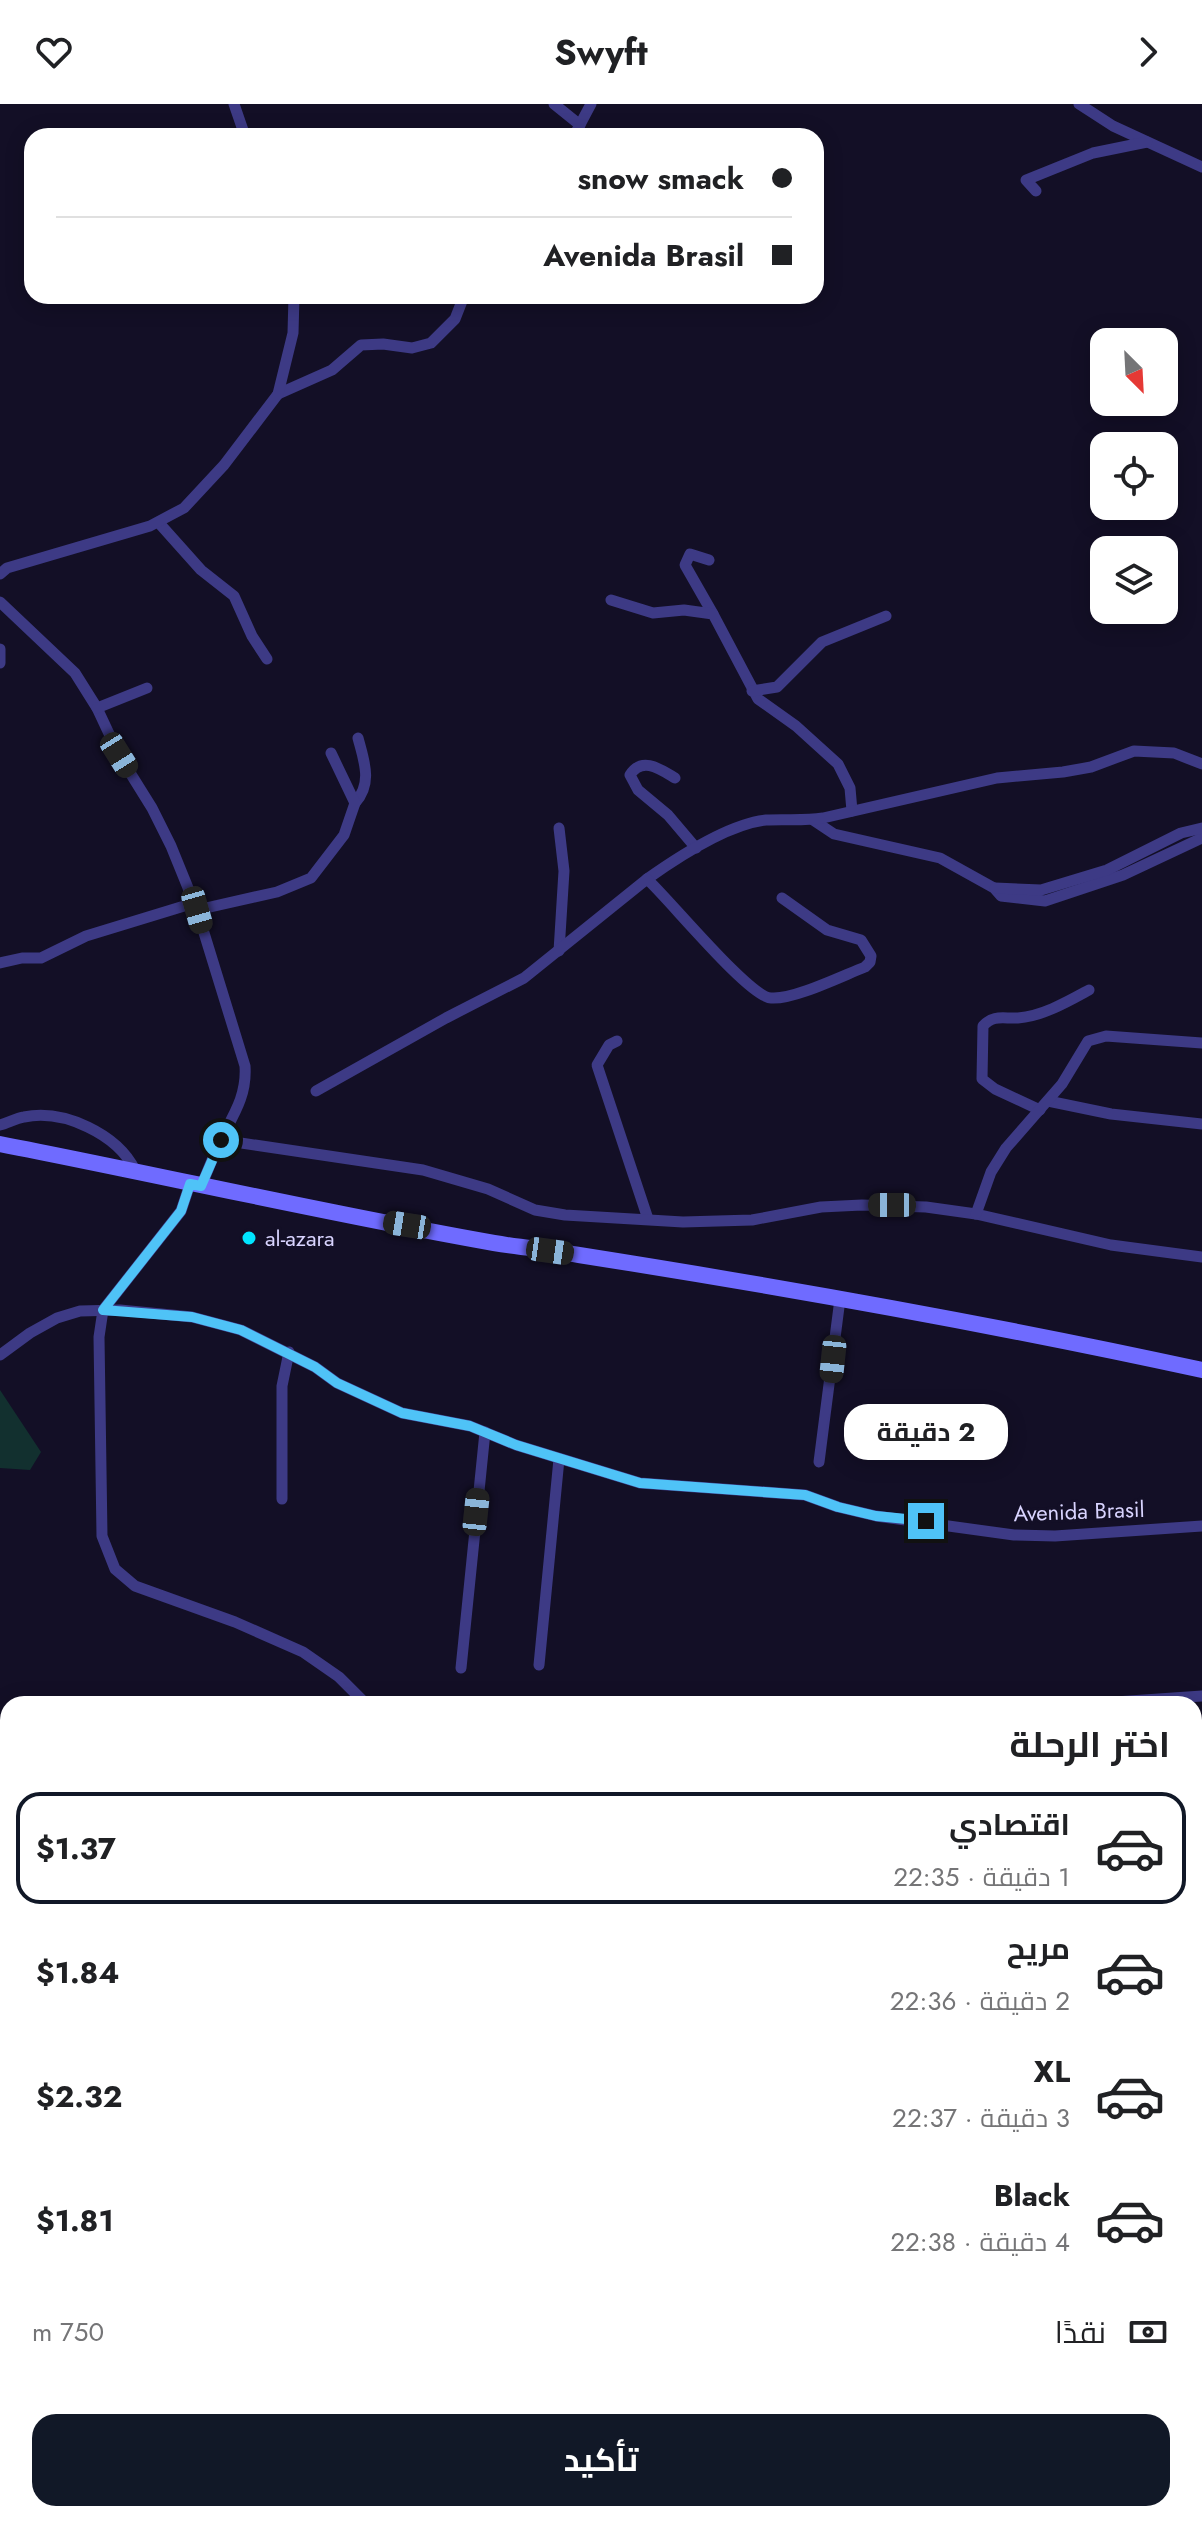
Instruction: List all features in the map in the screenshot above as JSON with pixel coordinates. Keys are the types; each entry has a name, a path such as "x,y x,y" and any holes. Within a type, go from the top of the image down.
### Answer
{"main road":[{"path":"0,1144 494,1243 840,1299 1202,1370"}],"street":[{"path":"234,104 242,128"},
{"path":"554,104 575,128"},
{"path":"578,128 591,104"},
{"path":"1079,104 1113,126 1202,167"},
{"path":"1036,191 1026,180 1093,153 1147,142"},
{"path":"0,574 7,568 159,523 184,508 224,465 278,394 293,333 294,304"},
{"path":"278,394 332,370 361,345 412,348 431,343 455,319 461,304"},
{"path":"159,523 201,570 234,596 252,636 267,659"},
{"path":"709,560 690,554 685,565 752,691 838,764 850,788 852,811"},
{"path":"611,600 653,613 684,610 713,614"},
{"path":"0,602 65,661 87,690 119,755 152,808 196,906 245,1066 246,1084 239,1108 181,1211 103,1310 99,1337 102,1536 115,1569 135,1586 235,1622 303,1652 339,1677 358,1696"},
{"path":"752,691 777,687 822,642 886,616"},
{"path":"0,649 0,663"},
{"path":"97,708 147,688"},
{"path":"0,963 41,958 86,936 196,906 277,892 311,878 344,835 355,803 363,792 366,777 358,738"},
{"path":"316,1091 524,978 647,879 696,848 750,824 767,820 813,820 997,778 1091,767 1134,751 1174,753 1202,764"},
{"path":"331,753 355,803"},
{"path":"675,778 646,765 637,767 630,775 638,790 668,815 696,848"},
{"path":"813,820 834,834 940,858 994,888 1001,896 1045,901 1123,875 1202,838"},
{"path":"559,828 564,871 559,951"},
{"path":"994,888 1041,890 1107,870 1181,833 1202,828"},
{"path":"647,879 762,997 794,994 865,967 870,962 871,956 861,940 827,930 782,898"},
{"path":"1089,990 1043,1011 1020,1018 996,1017 983,1026 982,1079 995,1089 1044,1106 1202,1124"},
{"path":"976,1214 991,1172 1006,1148 1044,1106 1074,1065 1082,1046 1094,1038 1106,1036 1202,1043"},
{"path":"617,1041 609,1045 597,1065 648,1219"},
{"path":"0,1125 24,1117 49,1116 75,1123 112,1142 127,1154 135,1170"},
{"path":"221,1140 423,1170 488,1189 535,1210 565,1215 683,1222 752,1220 821,1207 926,1207 976,1214 1111,1245 1202,1257"},
{"path":"819,1462 840,1299"},
{"name":"Avenida Brasil","path":"0,1355 12,1344 57,1318 80,1311 192,1317 241,1330 289,1352 337,1383 402,1413 470,1426 559,1459 640,1483 805,1495 876,1516 1014,1535 1055,1536 1202,1526"},
{"path":"282,1499 282,1386 289,1352"},
{"path":"461,1668 485,1432"},
{"path":"539,1665 559,1459"}],"green space":[{"path":"0,1390 41,1452 30,1470 0,1468"}],"place":[{"name":"al-azara","path":"249,1238"}],"route":[{"path":"221,1140 201,1186 190,1184 181,1211 103,1310 192,1317 241,1330 289,1352 337,1383 402,1413 470,1426 516,1445 640,1483 805,1495 876,1516 926,1521"}]}
